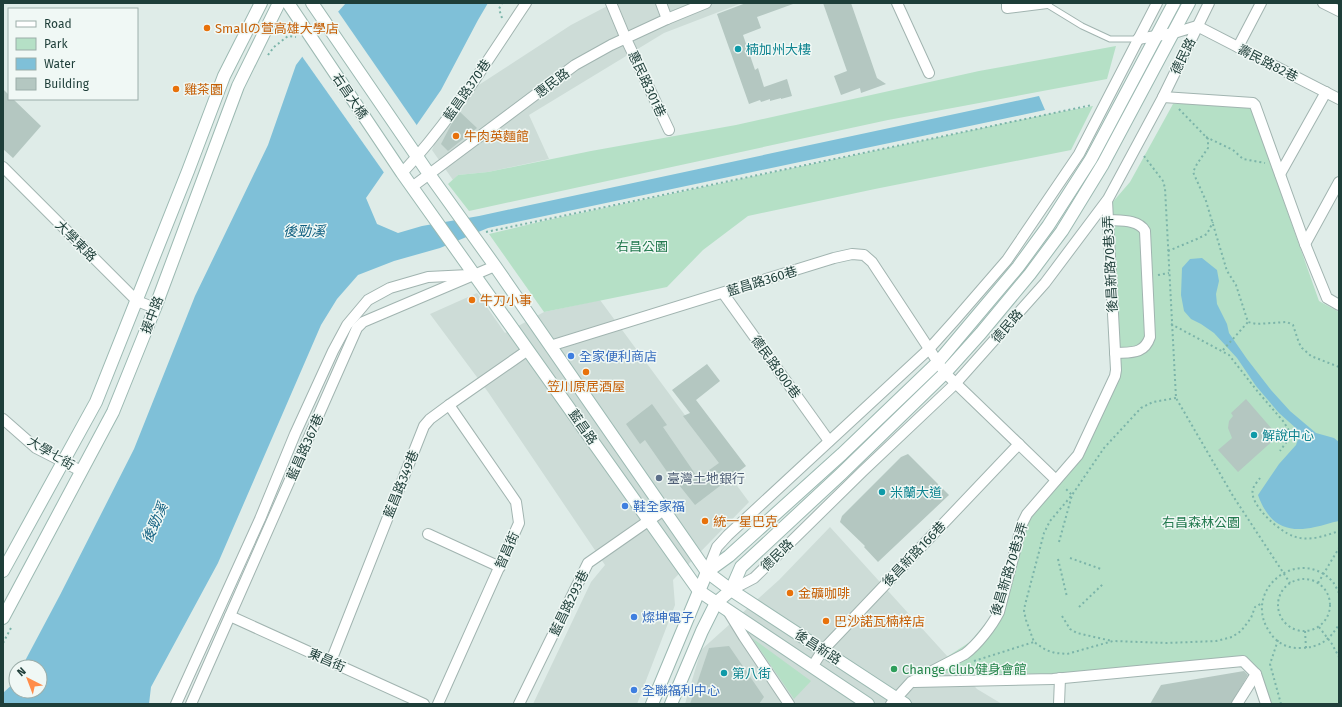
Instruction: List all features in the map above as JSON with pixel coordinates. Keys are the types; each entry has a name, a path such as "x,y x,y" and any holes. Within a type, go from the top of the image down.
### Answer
{"street":[{"name":"援中路","path":"3,571 96,402 137,301 224,76 260,3"},
{"name":"援中路","path":"3,618 113,412 155,308 238,86 279,3"},
{"name":"右昌大橋","path":"288,3 399,168"},
{"name":"右昌大橋","path":"312,3 414,152"},
{"name":"藍昌路370巷","path":"399,168 414,152 424,150 464,95 526,3"},
{"name":"惠民路301巷","path":"611,3 626,39 669,130"},
{"path":"661,3 667,19"},
{"name":"惠民路","path":"412,187 575,66 667,19 706,3"},
{"path":"897,3 929,73"},
{"path":"1007,3 1007,8 1046,4"},
{"path":"652,704 717,548 728,535 929,349 1007,260 1079,154 1157,3"},
{"path":"707,572 729,556 842,454 938,362 1018,267 1048,226 1091,159 1174,3"},
{"name":"德民路","path":"730,590 741,567 841,474 945,373 981,333 1030,274 1062,231 1103,164 1189,3"},
{"name":"德民路","path":"671,704 702,631 716,604 730,590 754,578 863,471 956,383 1045,283 1106,201 1136,146 1166,97 1197,26 1209,3"},
{"path":"1238,48 1261,3"},
{"path":"1323,3 1339,11"},
{"path":"1138,39 1156,37 1197,26"},
{"name":"壽民路82巷","path":"1197,26 1339,99"},
{"path":"1279,171 1326,92"},
{"path":"1166,97 1252,103 1255,105 1305,244 1327,298 1339,305"},
{"path":"414,152 473,236"},
{"name":"大學東路","path":"3,167 137,301 155,308"},
{"path":"399,168 412,187"},
{"path":"1305,244 1339,182"},
{"name":"藍昌路","path":"412,187 699,591 716,604"},
{"name":"後昌新路70巷3弄","path":"897,702 911,682 970,650 995,619 999,612 1022,524 1027,514 1078,455 1115,376 1116,370 1106,201"},
{"path":"1108,220 1138,223 1145,231 1150,337 1148,344 1137,352 1115,353"},
{"name":"藍昌路","path":"473,236 707,572 730,590"},
{"name":"藍昌路360巷","path":"550,346 834,258 852,254 864,254 872,262 929,349"},
{"name":"藍昌路367巷","path":"191,704 357,328 363,322 495,266"},
{"path":"176,704 260,519 298,427 333,351 347,325 368,300 390,288 428,277 475,275"},
{"name":"德民路800巷","path":"723,293 829,441"},
{"path":"528,350 550,346"},
{"path":"929,349 945,373 1056,480"},
{"name":"藍昌路349巷","path":"331,662 424,426 430,419 448,405 528,350"},
{"name":"智昌街","path":"438,704 519,523 516,502 448,405"},
{"name":"大學七街","path":"3,419 36,448 81,471"},
{"name":"後昌新路166巷","path":"812,667 823,650 1018,444"},
{"name":"藍昌路293巷","path":"519,704 588,563 664,510"},
{"path":"428,534 500,567"},
{"name":"後昌新路","path":"730,590 823,650 897,702"},
{"name":"後昌新路","path":"716,604 868,704"},
{"path":"728,611 789,704"},
{"name":"東昌街","path":"230,616 424,704"},
{"path":"911,682 1060,678 1243,661 1256,674 1266,704"},
{"path":"1237,704 1256,674"},
{"path":"1059,704 1060,678"}],"lane":[{"path":"1046,4 1082,26 1110,39 1138,39"}],"path":[{"path":"502,3 499,9 503,21"},
{"path":"1166,97 1208,139 1208,148 1193,172 1206,201 1227,271 1236,285 1248,322"},
{"path":"473,236 1105,102"},
{"path":"1204,136 1233,150 1243,159 1262,162 1279,171"},
{"path":"1136,146 1163,181 1165,188 1176,398 1233,496 1290,583"},
{"path":"1168,251 1197,240 1207,234 1212,222"},
{"path":"1153,276 1169,273"},
{"path":"1223,350 1248,322"},
{"path":"1248,322 1256,324 1286,322 1293,325 1299,343 1311,356 1339,367"},
{"path":"1171,324 1223,350 1229,355 1283,421 1290,432 1290,437 1280,451"},
{"path":"1113,641 1067,654 1046,650 1034,642 1026,620 1024,611 1025,605 1044,533 1050,522 1072,495 1104,448 1141,408 1153,402 1176,398"},
{"path":"1260,478 1252,489 1253,499 1262,512 1282,530 1293,536 1305,538 1320,537 1339,531"},
{"path":"1059,542 1072,495"},
{"path":"1318,583 1322,573 1339,548"},
{"path":"1070,558 1101,569"},
{"path":"1058,559 1067,597"},
{"path":"1339,593 1333,582 1322,573 1309,569 1295,569 1284,573 1272,581 1265,591 1262,603 1262,616 1266,627 1274,637 1284,645 1295,648 1306,648 1322,643 1333,634 1339,624"},
{"path":"1301,579 1310,580 1318,583 1324,589 1330,604 1325,620 1319,626 1305,631 1295,629 1287,625 1282,619 1278,611 1278,602 1280,594 1290,583 1301,579"},
{"path":"1079,607 1103,584"},
{"path":"1062,616 1070,629 1077,633 1113,641 1167,643 1216,640 1232,637 1241,631 1251,618 1255,608 1262,603"},
{"path":"1319,626 1339,657"},
{"path":"1305,631 1306,648"},
{"path":"1278,640 1270,664 1281,704"}],"shaded area":[{"path":"613,3 742,3 664,33 529,115 549,159 488,172 458,175 453,180 432,150 438,136 471,90 571,25"},
{"path":"477,293 505,333 544,312 600,300 749,502 673,580 675,605 637,704 533,704 591,582 605,565 488,392 430,314"},
{"path":"830,527 977,689 1002,704 685,704 701,650 779,580"}],"green space":[{"path":"1116,46 1107,79 888,120 469,211 448,184 458,175 488,172 591,151 736,125 979,71"},
{"name":"右昌森林公園","path":"1249,103 1319,301 1339,312 1339,704 1272,704 1258,670 1240,656 1057,674 922,673 970,642 995,612 1026,514 1090,440 1116,368 1105,211 1130,182 1173,104"},
{"name":"右昌公園","path":"1093,106 1071,150 748,216 703,250 667,287 544,312 489,234 543,221 1044,115"},
{"path":"752,638 811,681 794,699"}],"water":[{"name":"後勁溪","path":"346,3 488,3 441,90 366,198 377,224 398,233 422,226 479,216 1039,96 1045,110 488,228 440,248 394,261 358,275 337,299 321,325 218,563 151,687 149,704 3,704 3,693 8,688 8,699 48,699 48,659 26,659 134,449 195,296 268,145 296,65 327,24"},
{"path":"1202,258 1217,270 1219,281 1216,294 1217,304 1227,324 1229,333 1247,359 1271,390 1290,411 1316,433 1334,438 1339,442 1339,521 1304,529 1295,529 1279,524 1267,513 1262,505 1258,495 1279,464 1296,445 1300,434 1298,430 1279,413 1256,386 1237,358 1214,333 1191,319 1184,311 1181,295 1182,268 1190,259"}],"pier":[{"path":"337,10 418,127 385,174 301,55 325,23"}],"building":[{"name":"楠加州大樓","path":"746,3 793,3 757,17 761,28 743,35 755,70 758,68 764,87 787,79 792,96 770,101 770,99 761,102 760,100 749,104 717,14"},
{"name":"楠加州大樓","path":"823,3 851,3 877,78 886,84 861,93 860,88 841,95 834,76 847,71"},
{"path":"3,89 8,94 8,100 14,100 41,126 13,158 3,149"},
{"name":"牛肉英麵館","path":"460,112 477,128 448,151 441,144 453,121"},
{"path":"707,364 720,381 696,400 746,466 695,505 679,485 677,486 645,440 640,444 626,424 652,404 667,425 663,427 698,478 719,463 683,416 690,413 672,390"},
{"name":"解說中心","path":"1246,399 1278,436 1238,472 1218,450 1232,438 1228,428 1229,421 1233,416 1231,413"},
{"path":"908,454 949,495 878,562 864,547 865,546 840,522 842,516 901,457"},
{"name":"第八街","path":"729,646 764,697 759,704 690,704 709,648"},
{"path":"1244,671 1248,675 1231,704 1150,704 1161,685"}],"place":[{"name":"Smallの萱高雄大學店","path":"207,28"},
{"name":"楠加州大樓","path":"738,49"},
{"name":"雞茶園","path":"176,89"},
{"name":"牛肉英麵館","path":"456,136"},
{"name":"牛刀小事","path":"472,300"},
{"name":"全家便利商店","path":"571,356"},
{"name":"笠川原居酒屋","path":"586,372"},
{"name":"解說中心","path":"1254,435"},
{"name":"臺灣土地銀行","path":"659,478"},
{"name":"米蘭大道","path":"882,492"},
{"name":"鞋全家福","path":"625,506"},
{"name":"統一星巴克","path":"705,521"},
{"name":"金礦咖啡","path":"790,593"},
{"name":"燦坤電子","path":"634,617"},
{"name":"巴沙諾瓦楠梓店","path":"826,621"},
{"name":"Change Club健身會館","path":"894,669"},
{"name":"第八街","path":"724,673"},
{"name":"全聯福利中心","path":"634,690"}]}
